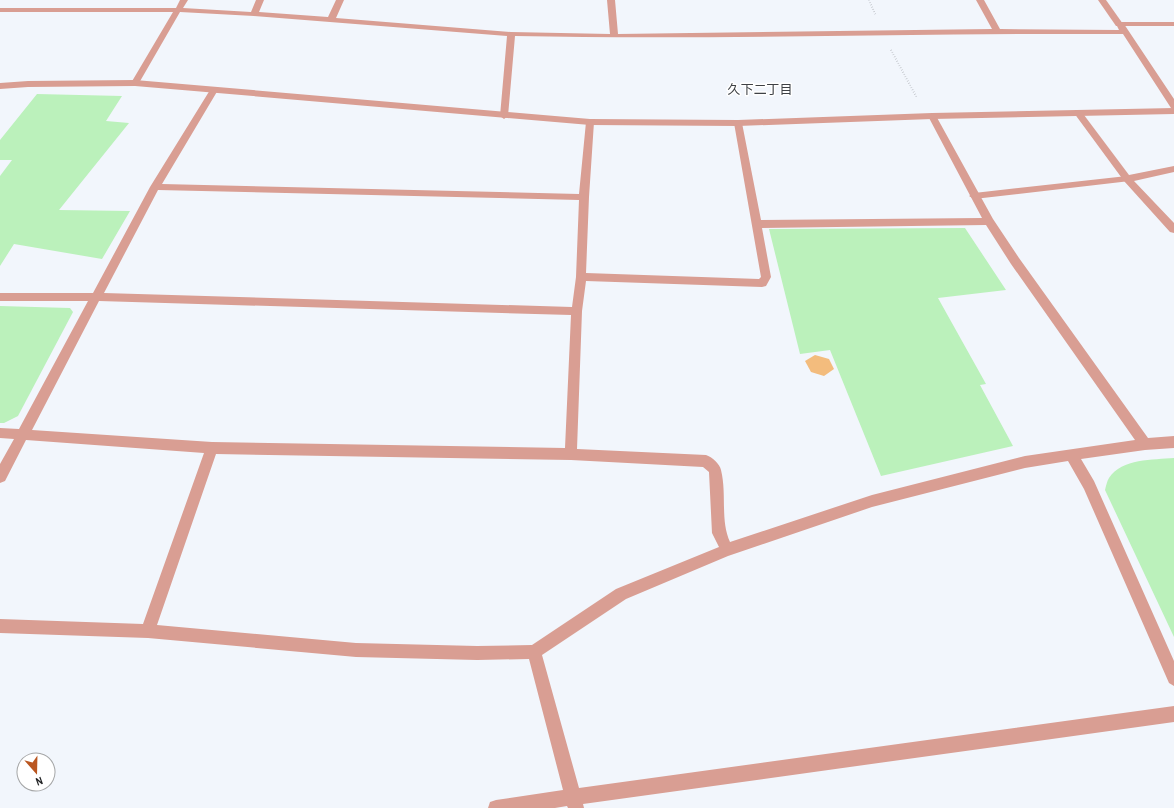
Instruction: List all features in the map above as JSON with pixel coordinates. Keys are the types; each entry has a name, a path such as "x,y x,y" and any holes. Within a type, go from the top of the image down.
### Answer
{"street":[{"path":"22,10 30,0"},
{"path":"135,83 184,0"},
{"path":"254,14 260,0"},
{"path":"331,20 340,0"},
{"path":"611,0 614,36"},
{"path":"980,0 997,31"},
{"path":"1102,0 1174,106"},
{"path":"0,10 178,10 254,14 511,34 614,36 997,31 1125,32"},
{"path":"1119,24 1174,24"},
{"path":"504,116 511,34"},
{"path":"0,86 28,84 135,83 504,116 590,122 738,123 932,116 1174,111"},
{"path":"0,477 154,187 214,90"},
{"path":"1078,113 1127,179 1174,229"},
{"path":"932,116 988,221 1015,262 1145,444"},
{"path":"570,454 577,312 581,277 584,197 590,122"},
{"path":"581,277 762,283 766,278 738,123"},
{"path":"974,196 1127,179 1174,169"},
{"path":"154,187 584,197"},
{"path":"757,224 988,221"},
{"path":"0,297 95,298 577,312"},
{"path":"0,433 22,436 212,448 570,454 706,461 715,470 719,533 727,550"},
{"path":"0,626 148,632 356,650 478,653 534,652 621,594 727,550 872,501 1025,462 1145,444 1174,442"},
{"path":"148,632 212,448"},
{"path":"1072,456 1089,485 1174,678"},
{"path":"534,652 574,802"},
{"path":"496,808 574,802 1174,714"}],"path":[{"path":"869,0 878,21"},
{"path":"888,44 918,99"}],"green space":[{"path":"37,94 122,96 106,121 129,123 59,210 130,211 102,259 14,244 0,266 0,176 12,160 0,160 0,140"},
{"path":"965,228 1006,290 938,298 986,384 980,385 1013,446 881,476 830,350 800,354 769,229"},
{"path":"0,306 70,308 73,312 18,416 4,423 0,423"},
{"path":"1174,458 1174,637 1105,490 1109,478 1115,471 1130,463"}],"building":[{"path":"815,355 829,359 834,369 824,376 811,372 805,361"}],"district":[{"name":"久下二丁目","path":"760,89"}]}
